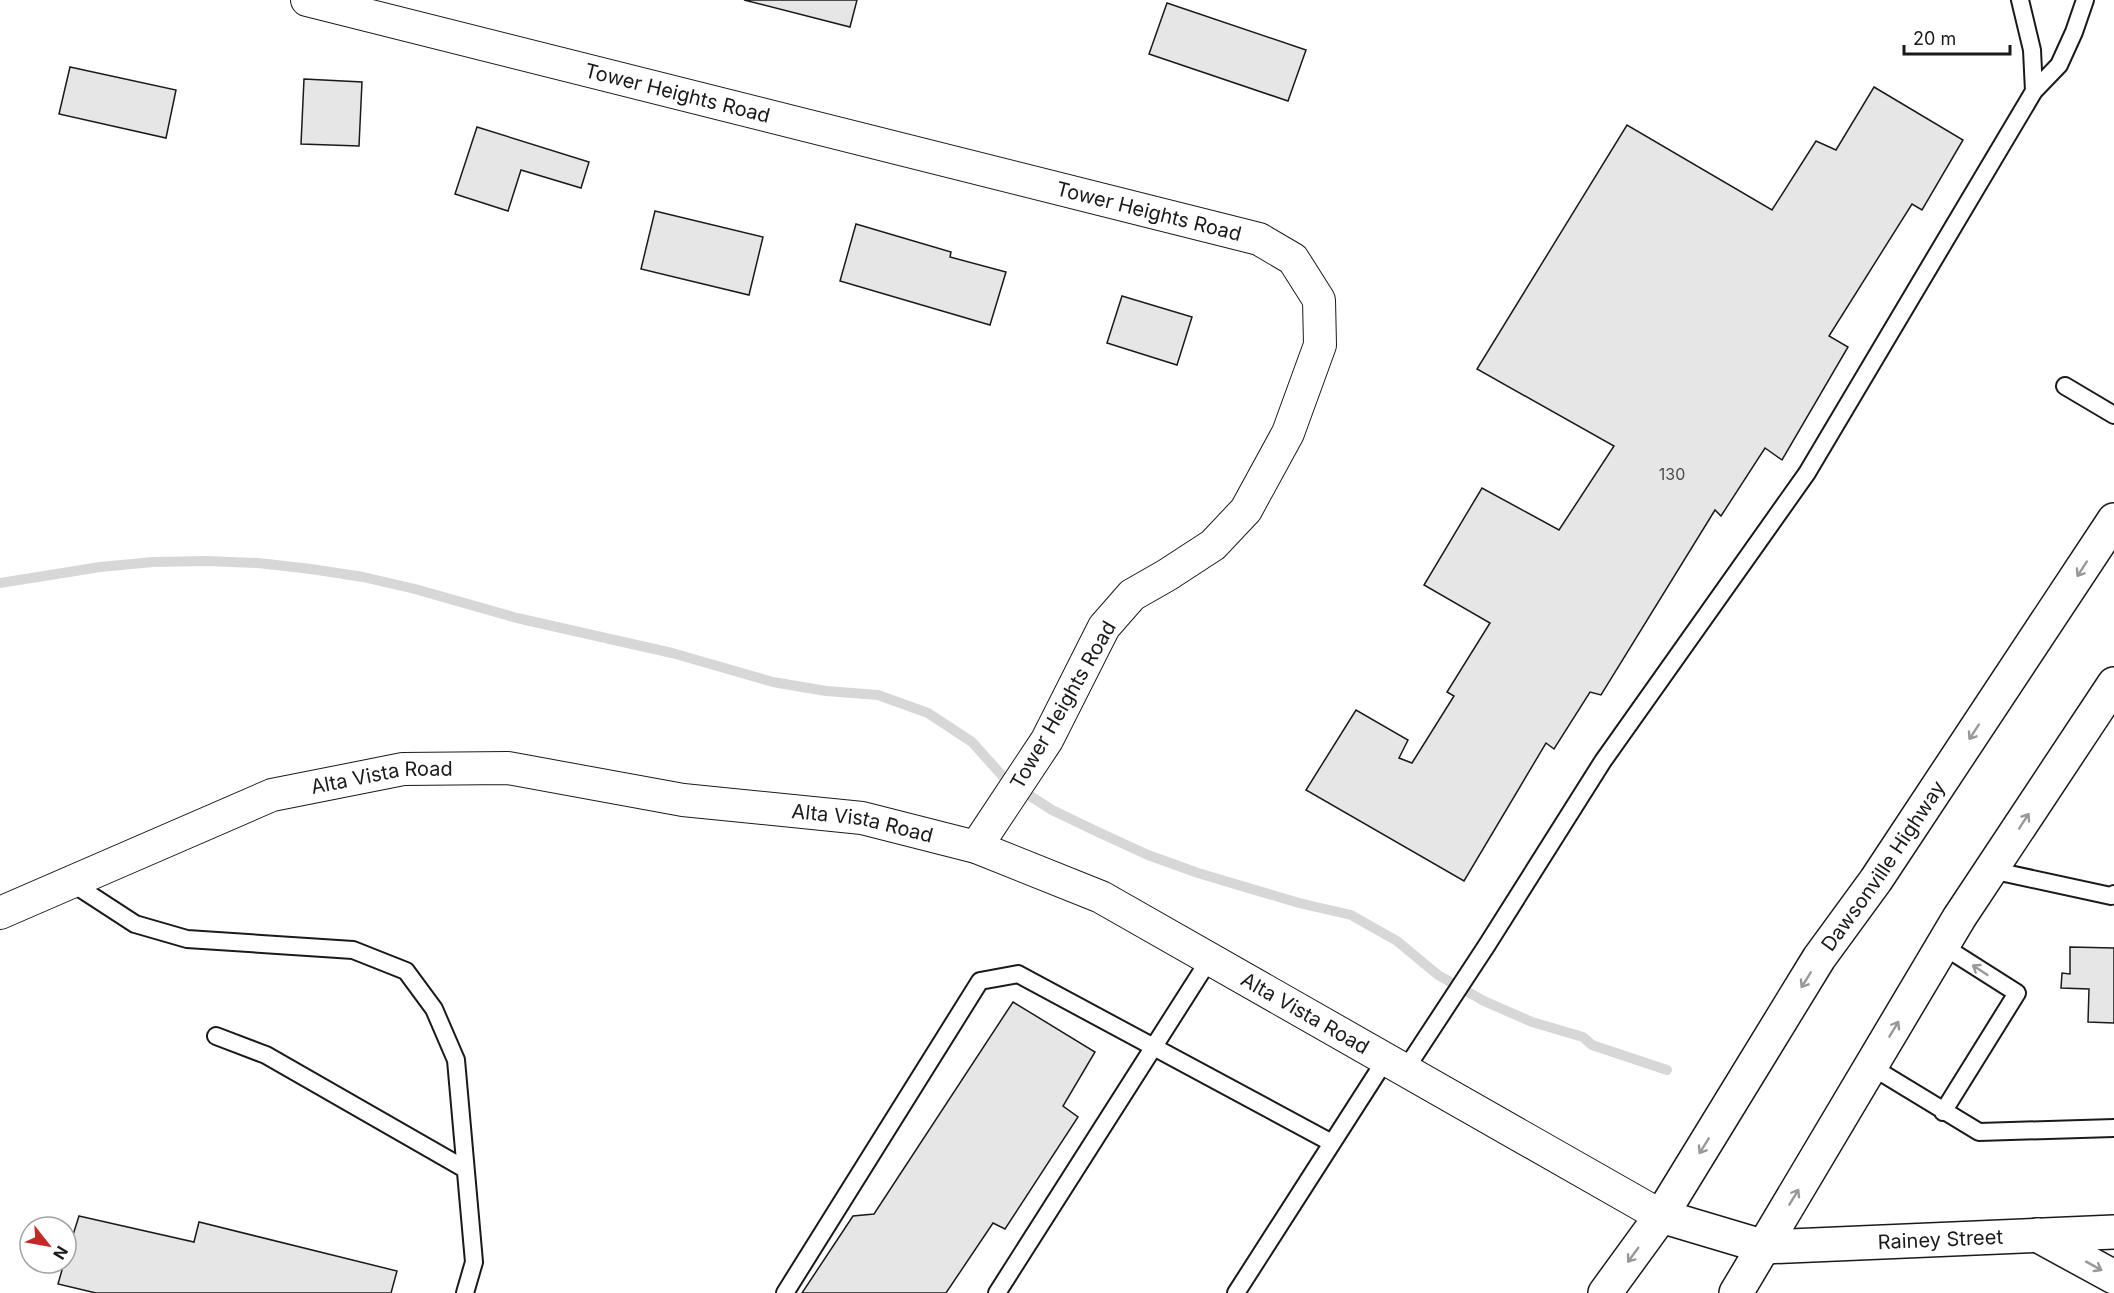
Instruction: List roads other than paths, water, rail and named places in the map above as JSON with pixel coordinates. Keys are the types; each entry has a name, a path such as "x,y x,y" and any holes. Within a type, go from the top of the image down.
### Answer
{"main road":[{"name":"Dawsonville Highway","path":"1605,1293 1661,1216 1819,958 1876,880 2114,520"},
{"path":"1736,1293 1943,946 2114,684"},
{"name":"Rainey Street","path":"1661,1216 1765,1247 2114,1232"},
{"path":"2037,1235 2114,1277"}],"street":[{"name":"Tower Heights Road","path":"307,0 1259,239 1293,259 1319,300 1320,345 1288,433 1246,510 1213,545 1132,595 1104,627 1047,740 976,847"},
{"name":"Alta Vista Road","path":"0,913 272,795 403,769 508,768 683,800 862,818 976,847 1101,897 1661,1216"}],"lane":[{"path":"2020,0 2032,50 2034,91"},
{"path":"1236,1293 1332,1143 1396,1065 1487,945 1603,761 1807,473 2034,91 2059,65 2085,0"},
{"path":"2065,386 2114,415"},
{"path":"1991,870 2111,896 2114,894"},
{"path":"72,883 135,924 187,939 353,950 406,971 434,1009 456,1060 474,1262 465,1293"},
{"path":"1943,946 2017,993 1943,1112"},
{"path":"997,1293 1209,960"},
{"path":"785,1293 980,981 1018,974 1332,1143"},
{"path":"216,1036 266,1055 465,1169"},
{"path":"1872,1067 1979,1132 2114,1128"}],"waterway":[{"path":"0,583 100,567 153,562 258,563 311,569 363,577 415,589 517,618 672,653 773,682 826,691 878,695 928,713 972,742 1007,781 1052,810 1100,833 1148,855 1198,873 1299,903 1351,915 1397,941 1438,975 1484,1001 1532,1022 1583,1037 1592,1045 1667,1070"}]}
